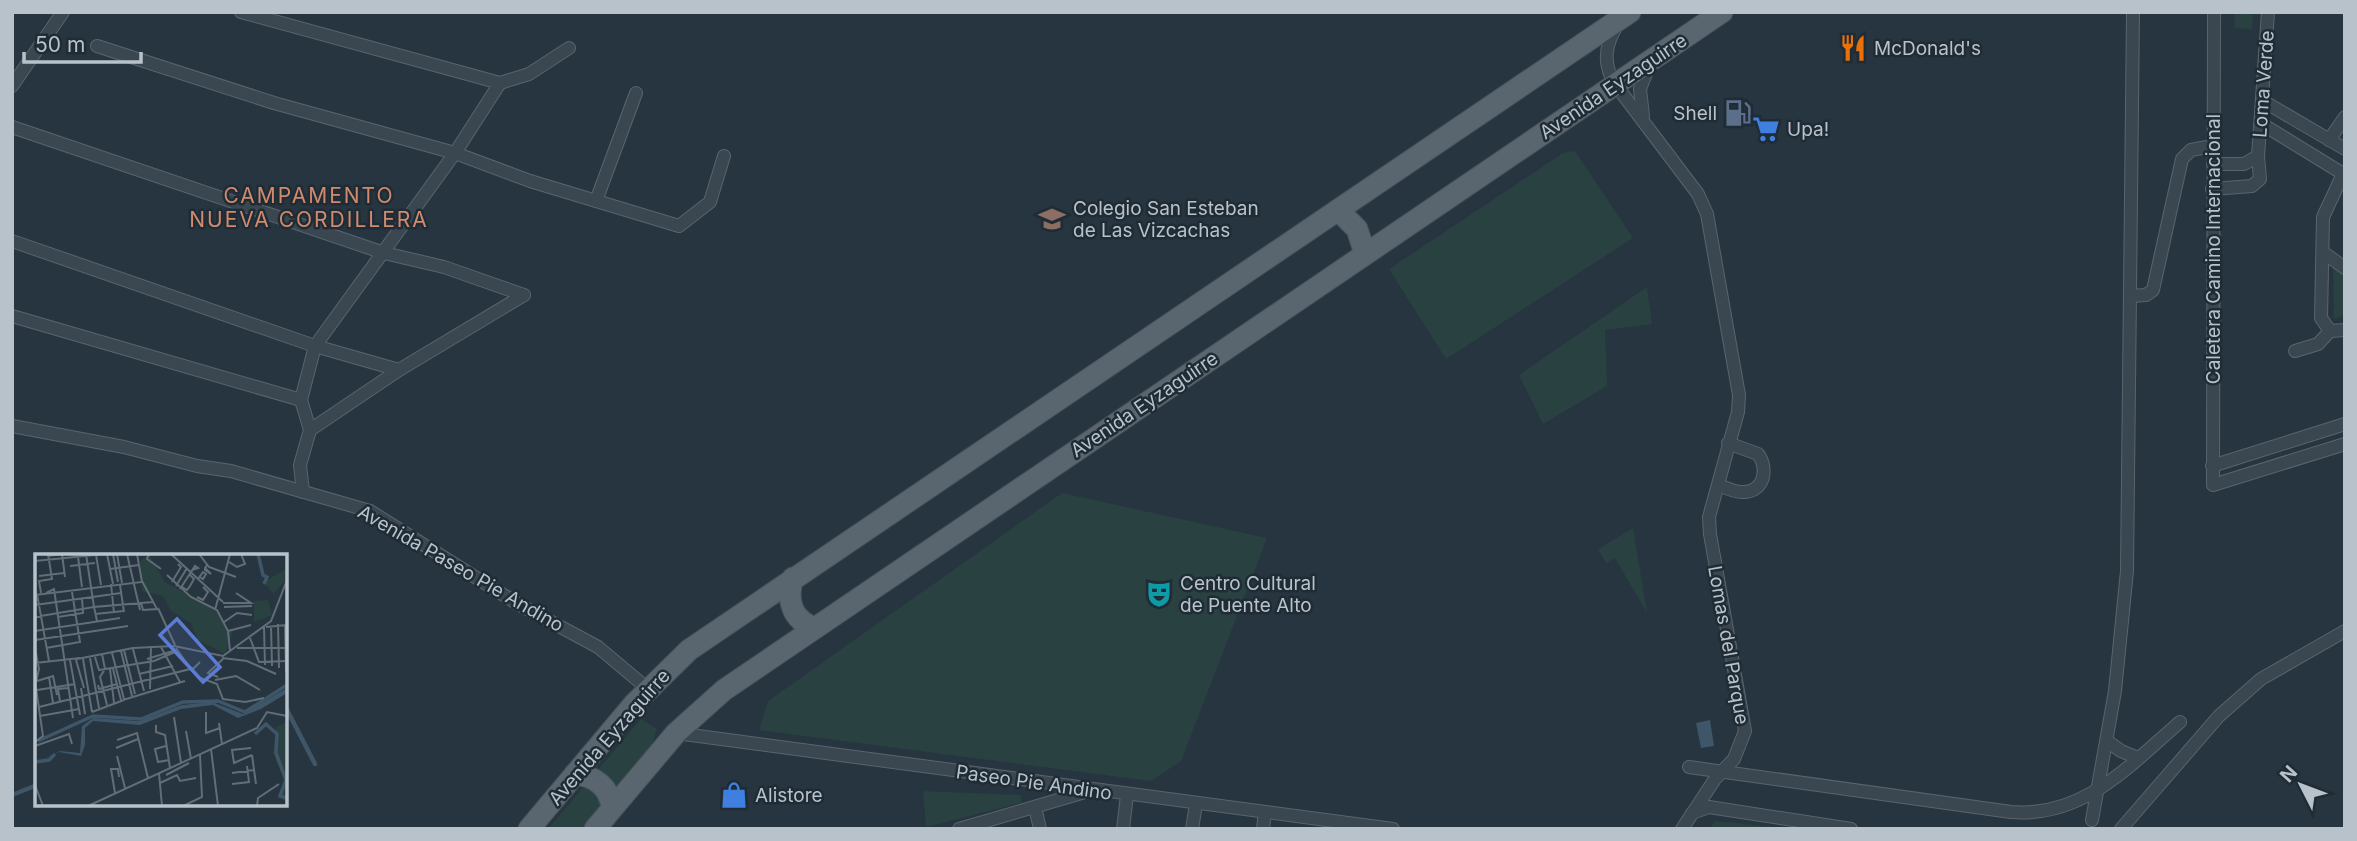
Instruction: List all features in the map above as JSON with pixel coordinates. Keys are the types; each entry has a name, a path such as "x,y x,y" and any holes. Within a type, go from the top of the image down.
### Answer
{"main road":[{"name":"Avenida Eyzaguirre","path":"594,829 676,733 724,690 1722,12"},
{"name":"Avenida Eyzaguirre","path":"530,829 648,688 689,650 1626,15"},
{"path":"1338,210 1357,229 1365,254"},
{"path":"793,578 789,595 793,612 802,622 815,628"},
{"path":"575,774 598,781 608,793 612,807"}],"street":[{"path":"12,86 64,12"},
{"path":"241,12 500,83 529,74 569,48"},
{"path":"2092,820 2120,650 2127,571 2133,12"},
{"name":"Caletera Camino Internacional","path":"2214,12 2213,485 2278,465"},
{"name":"Loma Verde","path":"2212,188 2256,185 2261,175 2258,156 2268,12"},
{"name":"Lomas del Parque","path":"1626,15 1609,41 1606,58 1615,84 1698,194 1707,214 1738,380 1738,412 1709,517 1745,731 1742,745 1724,772 1715,779 1682,829"},
{"path":"97,46 274,103 455,153 679,226 710,202 724,156"},
{"path":"1644,120 1640,89 1653,59"},
{"path":"303,492 300,465 310,430 301,400 315,346 455,153 500,83"},
{"path":"596,201 636,93"},
{"path":"2263,101 2345,149"},
{"path":"2329,140 2345,117"},
{"path":"2262,124 2344,174 2323,217 2321,318 2330,331"},
{"path":"12,127 384,253 444,267 524,295 399,370 310,430"},
{"path":"2131,296 2146,295 2153,290 2182,159 2199,146 2213,146"},
{"name":"Loma Verde","path":"2213,164 2244,164 2258,156"},
{"path":"12,241 315,346 399,370"},
{"path":"2324,253 2345,268"},
{"path":"12,316 301,400"},
{"path":"2295,351 2318,344 2330,331 2345,330"},
{"path":"2212,466 2345,424"},
{"name":"Avenida Paseo Pie Andino","path":"12,426 231,471 370,511 518,604 598,646 648,688"},
{"path":"1719,485 1744,493 1757,487 1764,474 1765,467 1758,454 1728,443"},
{"path":"2272,447 2278,465 2345,444"},
{"path":"2121,829 2181,757 2261,679 2345,631"},
{"path":"1689,767 2023,813 2061,808 2097,792 2180,722"},
{"name":"Paseo Pie Andino","path":"676,733 1265,812 1335,825 1393,829"},
{"path":"2107,741 2138,758"},
{"path":"959,829 1092,790"},
{"path":"1123,829 1128,795"},
{"path":"1192,829 1196,804"},
{"path":"1035,807 1040,829"},
{"path":"1692,813 1709,807 1851,829"},
{"path":"1263,829 1265,812"}],"green space":[{"path":"2235,12 2253,12 2252,29 2234,28"},
{"path":"1575,151 1633,238 1446,359 1389,269 1563,153"},
{"path":"2333,265 2345,274 2345,315 2334,319"},
{"path":"1647,287 1652,324 1605,330 1607,386 1543,424 1519,375"},
{"path":"1062,493 1267,538 1181,761 1151,781 759,730 768,701"},
{"path":"1633,528 1647,613 1615,558 1606,563 1598,549"},
{"path":"641,719 657,729 651,747 584,829 548,829"},
{"path":"923,791 1021,795 1021,803 926,827"},
{"path":"1715,821 1794,829 1710,829"}],"water":[{"path":"1710,720 1714,746 1701,748 1696,723"}],"waterway":[{"path":"287,710 315,764"},
{"path":"12,795 35,786"}],"place":[{"name":"McDonald's","path":"1853,48"},
{"name":"Shell","path":"1738,113"},
{"name":"Upa!","path":"1766,129"},
{"name":"Colegio San Esteban de Las Vizcachas","path":"1052,219"},
{"name":"Centro Cultural de Puente Alto","path":"1159,594"},
{"name":"Alistore","path":"734,795"}],"district":[{"name":"CAMPAMENTO NUEVA CORDILLERA","path":"309,208"}]}
